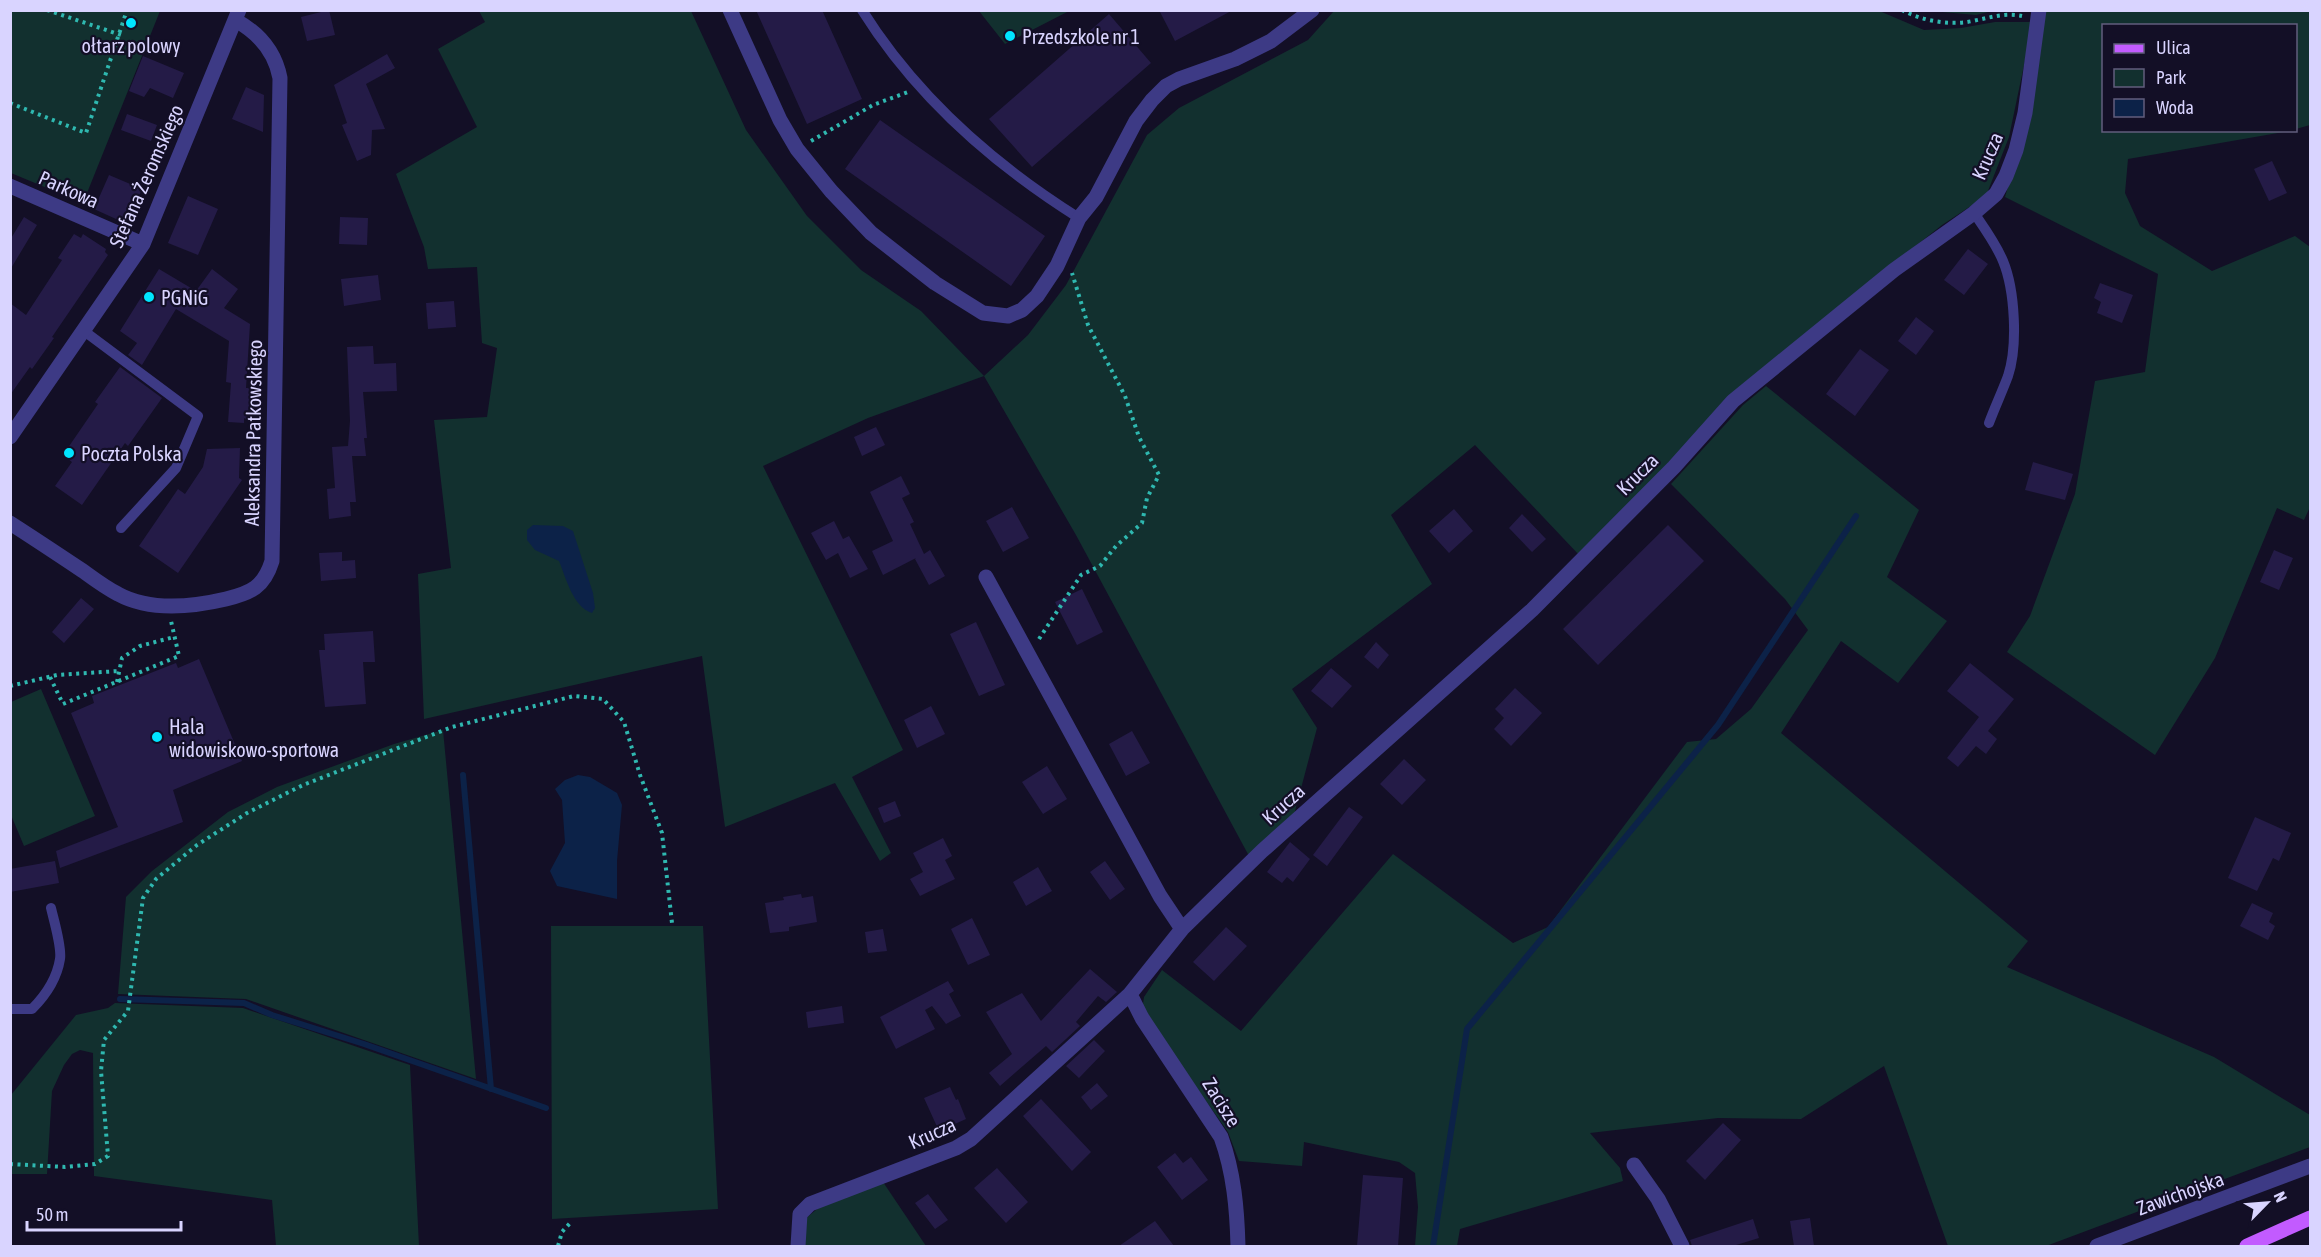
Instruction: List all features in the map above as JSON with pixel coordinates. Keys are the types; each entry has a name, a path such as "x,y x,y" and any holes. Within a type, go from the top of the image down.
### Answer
{"main road":[{"path":"2247,1246 2310,1218"}],"street":[{"path":"730,10 780,120 797,149 831,191 871,233 935,283 983,312 1008,316 1022,309 1037,296 1057,266 1079,218 1096,197 1136,121 1166,86 1235,59 1271,41 1312,10"},
{"name":"Stefana Żeromskiego","path":"10,437 143,244 237,15"},
{"name":"Aleksandra Patkowskiego","path":"10,523 118,595 139,602 186,606 247,594 255,589 269,570 272,549 280,78 278,64 272,52 237,15"},
{"name":"Krucza","path":"798,1246 800,1215 810,1204 956,1148 971,1139 1130,994 1182,929 1346,775 1532,610 1674,468 1733,400 1894,270 1974,213 1996,194 2016,150 2025,113 2038,15"},
{"name":"Parkowa","path":"10,186 143,244"},
{"path":"986,577 1160,896 1182,929"},
{"name":"Zacisze","path":"1130,994 1142,1018 1221,1137 1229,1158 1234,1187 1238,1246"},
{"path":"1634,1165 1658,1199 1682,1246"},
{"name":"Zawichojska","path":"2097,1246 2310,1166"}],"lane":[{"path":"862,10 875,32 921,88 956,125 1010,172 1079,218"},
{"path":"1974,213 2003,261 2009,281 2013,322 2013,351 2008,375 1989,423"},
{"path":"84,332 198,416 176,468 121,528"},
{"path":"10,1009 32,1008 42,1000 50,987 60,958 51,908"}],"path":[{"path":"47,10 121,35"},
{"path":"10,103 87,133 121,35 127,10"},
{"path":"1902,10 1918,18 1964,23 2008,14 2038,15"},
{"path":"797,149 873,105 921,88"},
{"path":"1027,654 1047,628 1081,575 1101,566 1116,546 1142,523 1147,498 1159,475 1139,436 1125,396 1088,325 1065,249"},
{"path":"50,676 63,704 179,656 168,605"},
{"path":"117,682 122,658 140,646 174,637"},
{"path":"10,686 50,676 119,671"},
{"path":"10,1164 65,1167 94,1164 108,1156 101,1071 104,1040 128,1011 143,898 156,879 197,845 247,813 303,785 452,727 574,696 603,699 624,722 640,775 662,833 672,923"},
{"path":"558,1246 562,1232 571,1222"}],"green space":[{"path":"1877,10 1924,30 1961,28 1995,22 2033,22 2009,137 1986,196 1942,225 1814,327 1580,556 1475,445 1391,515 1432,584 1292,689 1317,728 1294,815 1249,856 1076,535 984,376 1028,335 1066,285 1147,135 1179,108 1308,40 1334,11"},
{"path":"10,11 160,11 83,203 11,173"},
{"path":"479,11 691,11 746,130 807,216 861,270 921,311 984,376 868,418 763,466 903,750 852,777 891,853 880,861 835,783 725,827 702,656 424,719 418,574 451,568 434,420 487,417 497,348 482,343 477,267 428,269 424,247 396,174 477,127 438,49 485,22"},
{"path":"979,11 1069,11 1005,44"},
{"path":"1931,11 1992,11 1976,15"},
{"path":"2045,11 2310,11 2310,125 2297,129 2297,24 2102,24 2102,132 2284,132 2128,159 2125,193 2140,226 2212,271 2295,236 2310,247 2310,507 2304,520 2277,508 2215,658 2155,755 2007,652 2030,616 2075,494 2095,381 2145,372 2158,274 2005,197 2026,124"},
{"path":"1766,386 1919,510 1887,577 1947,621 1898,683 1841,641 1781,733 2028,941 2007,967 2214,1057 2310,1115 2310,1147 2046,1246 1948,1246 1884,1066 1801,1119 1718,1118 1590,1133 1620,1168 1623,1181 1460,1229 1457,1246 1415,1246 1418,1207 1415,1173 1399,1162 1304,1142 1302,1166 1239,1161 1228,1132 1142,1011 1144,997 1162,970 1241,1031 1393,854 1513,943 1548,927 1687,742 1716,739 1751,709 1808,630 1785,599 1671,484 1743,405"},
{"path":"41,689 95,816 24,846 11,815 11,702"},
{"path":"443,730 476,1079 246,999 118,994 126,897 152,871 228,812 277,787 394,744"},
{"path":"551,926 703,926 718,1209 552,1219"},
{"path":"115,1003 243,1008 410,1065 419,1246 276,1246 272,1200 94,1176 93,1053 80,1050 72,1054 64,1065 52,1091 47,1174 11,1174 11,1095 76,1015 108,1008"},
{"path":"883,1182 926,1246 804,1246 805,1219 822,1205"}],"water":[{"path":"533,525 563,526 573,531 593,593 595,608 592,613 585,610 575,598 559,561 535,550 527,540 527,530"},
{"path":"578,775 590,777 617,793 622,805 617,861 617,899 557,886 550,871 565,843 562,800 555,789 565,780"}],"building":[{"path":"329,10 335,35 307,41 301,17"},
{"path":"756,10 822,10 862,99 807,124"},
{"path":"1159,10 1233,10 1175,41"},
{"path":"1109,14 1151,63 1032,167 989,119"},
{"path":"387,54 395,68 366,84 385,129 372,130 371,155 357,161 342,125 347,123 334,85"},
{"path":"143,56 184,73 173,98 150,88 144,97 129,91"},
{"path":"246,87 264,95 263,132 232,119"},
{"path":"127,114 157,125 151,141 121,130"},
{"path":"880,120 1045,236 1011,286 845,169"},
{"path":"2272,161 2287,193 2269,201 2254,169"},
{"path":"109,175 142,189 127,224 94,209"},
{"path":"188,196 218,209 198,255 168,243"},
{"path":"24,217 37,225 10,270 10,240"},
{"path":"340,217 368,218 367,245 339,244"},
{"path":"74,234 81,238 83,234 106,249 105,252 108,255 52,337 54,338 10,395 10,303 26,315 62,260 58,258"},
{"path":"1968,249 1988,264 1964,295 1944,280"},
{"path":"159,269 196,291 212,269 238,289 224,308 250,324 246,388 251,388 248,421 244,418 244,423 228,422 231,383 226,382 229,341 176,309 142,365 128,355 137,343 120,331"},
{"path":"378,275 381,300 344,306 341,279"},
{"path":"2100,283 2133,295 2122,323 2097,313 2101,302 2094,298"},
{"path":"454,301 456,327 428,329 426,303"},
{"path":"1916,317 1934,331 1916,355 1898,341"},
{"path":"373,346 374,364 396,363 397,391 363,392 367,438 364,438 366,456 352,456 356,502 350,502 351,516 329,519 327,489 335,488 332,447 348,446 350,421 347,347"},
{"path":"1860,349 1889,370 1855,416 1826,394"},
{"path":"120,367 162,398 128,446 125,443 82,505 55,486 72,462 63,455 98,404 95,402"},
{"path":"876,427 885,445 862,456 854,437"},
{"path":"240,448 239,478 242,480 178,573 139,546 178,489 185,494 203,467 207,449"},
{"path":"2033,462 2073,474 2065,500 2025,490"},
{"path":"901,476 910,494 902,498 914,522 910,524 924,554 930,550 945,576 929,585 916,558 883,575 872,551 893,541 870,492"},
{"path":"1012,507 1029,538 1003,552 986,521"},
{"path":"1454,509 1473,531 1449,553 1429,531"},
{"path":"1522,514 1546,539 1532,552 1509,528"},
{"path":"834,521 843,539 849,536 868,569 850,578 838,553 826,560 811,533"},
{"path":"1668,525 1704,561 1598,665 1563,629"},
{"path":"2274,550 2293,558 2279,590 2260,582"},
{"path":"342,552 342,561 355,560 356,578 321,581 319,553"},
{"path":"1082,589 1103,632 1077,645 1055,602"},
{"path":"81,598 94,609 64,643 52,632"},
{"path":"976,622 1005,685 979,696 950,634"},
{"path":"373,631 375,662 363,662 366,704 325,707 319,650 325,650 324,634"},
{"path":"1376,642 1389,655 1378,669 1364,657"},
{"name":"Hala widowiskowo-sportowa","path":"199,659 242,761 173,790 183,822 60,868 56,851 118,827 71,713 94,703 92,696 176,663 178,668"},
{"path":"1970,663 2014,699 1988,731 1997,739 1986,754 1976,746 1958,767 1947,758 1979,717 1947,691"},
{"path":"1331,668 1352,686 1332,708 1311,691"},
{"path":"1515,688 1542,713 1511,746 1494,729 1504,718 1495,709"},
{"path":"931,706 945,734 917,748 904,720"},
{"path":"1132,731 1150,763 1126,776 1109,744"},
{"path":"1404,759 1426,780 1402,805 1380,784"},
{"path":"1047,766 1067,799 1043,814 1022,782"},
{"path":"895,801 901,816 884,823 878,808"},
{"path":"1349,807 1363,817 1327,866 1313,855"},
{"path":"2255,817 2291,833 2279,861 2273,858 2257,891 2228,878"},
{"path":"943,838 952,856 945,860 955,879 920,896 910,879 923,872 913,853"},
{"path":"1290,842 1310,859 1293,882 1287,877 1282,883 1267,872"},
{"path":"55,861 59,883 10,892 10,869"},
{"path":"1105,861 1125,889 1110,900 1090,872"},
{"path":"1038,867 1052,891 1026,906 1013,882"},
{"path":"801,894 802,898 813,896 817,922 789,927 789,931 770,933 765,903"},
{"path":"2252,903 2273,913 2269,922 2275,926 2268,940 2240,926"},
{"path":"972,918 990,955 968,965 951,929"},
{"path":"1226,927 1247,946 1214,981 1193,962"},
{"path":"883,929 887,951 868,953 865,932"},
{"path":"1090,969 1117,992 1106,1002 1098,996 1076,1022 1080,1026 1052,1052 1046,1046 1000,1086 989,1073 1012,1054 986,1012 1022,993 1041,1021"},
{"path":"948,981 954,991 949,994 961,1016 946,1024 932,1006 925,1010 935,1029 896,1049 880,1017"},
{"path":"842,1006 844,1023 808,1028 806,1012"},
{"path":"1094,1040 1105,1051 1079,1078 1066,1066"},
{"path":"1097,1083 1108,1096 1091,1110 1081,1097"},
{"path":"950,1087 966,1119 939,1131 924,1098"},
{"path":"1041,1099 1091,1152 1072,1171 1023,1116"},
{"path":"1723,1123 1741,1140 1705,1180 1686,1161"},
{"path":"1175,1153 1183,1163 1191,1157 1208,1180 1182,1200 1157,1167"},
{"path":"997,1168 1028,1202 1006,1223 974,1188"},
{"path":"1363,1175 1403,1178 1398,1246 1357,1246"},
{"path":"928,1194 948,1220 935,1229 915,1203"},
{"path":"1810,1218 1814,1246 1794,1246 1790,1221"},
{"path":"1753,1219 1759,1238 1733,1246 1692,1246 1690,1240"},
{"path":"1155,1221 1174,1246 1119,1246"}],"waterway":[{"path":"1433,1246 1467,1029 1718,725 1856,516"},
{"path":"463,775 491,1089"},
{"path":"120,999 244,1003 272,1015 364,1044 546,1108"}],"place":[{"name":"ołtarz polowy","path":"131,23"},
{"name":"Przedszkole nr 1","path":"1010,36"},
{"name":"PGNiG","path":"149,297"},
{"name":"Poczta Polska","path":"69,453"},
{"name":"Hala widowiskowo-sportowa","path":"157,737"}]}
